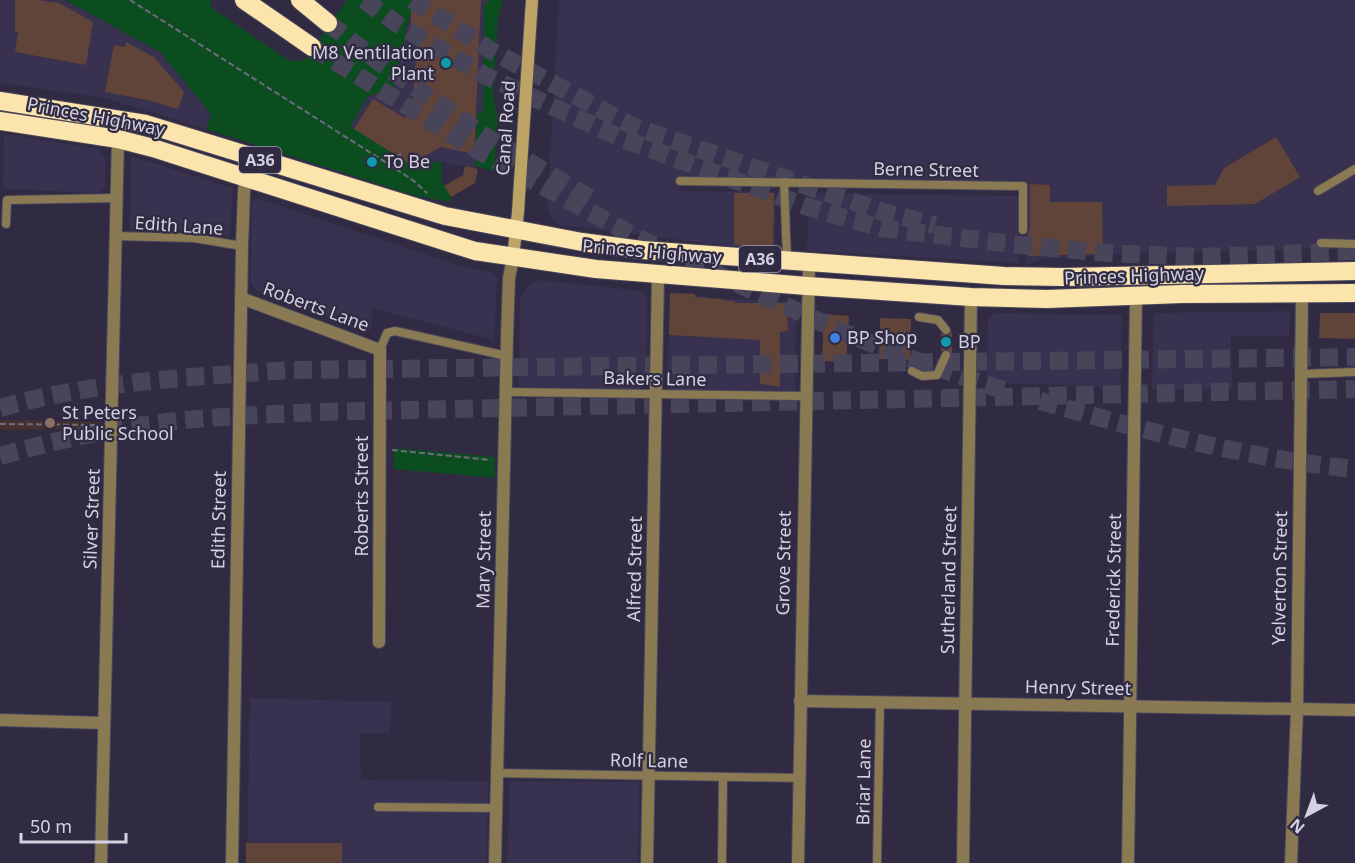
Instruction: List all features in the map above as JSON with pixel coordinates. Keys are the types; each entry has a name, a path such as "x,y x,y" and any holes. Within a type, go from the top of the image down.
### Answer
{"highway":[{"path":"244,0 312,47"},
{"path":"300,0 328,23"},
{"name":"Princes Highway","path":"0,101 146,124 445,216 517,231 642,250 1004,276 1355,271"},
{"name":"Princes Highway","path":"0,121 153,148 465,248 513,258 596,269 971,297 1047,299 1182,294 1355,293"}],"main road":[{"name":"Canal Road","path":"513,258 517,231 532,0"}],"street":[{"name":"Silver Street","path":"101,863 118,140"},
{"name":"Edith Street","path":"232,863 243,191 246,178"},
{"name":"Mary Street","path":"495,863 505,392 509,278 513,258"},
{"name":"Grove Street","path":"798,863 809,263"},
{"name":"Alfred Street","path":"647,863 658,275"},
{"name":"Yelverton Street","path":"1291,863 1297,710 1302,294"},
{"name":"Sutherland Street","path":"963,863 971,297"},
{"name":"Frederick Street","path":"1128,863 1136,297"},
{"name":"Roberts Lane","path":"241,298 380,350"},
{"name":"Roberts Street","path":"379,642 380,350"},
{"name":"Henry Street","path":"800,701 1355,710"},
{"path":"0,720 104,723"}],"lane":[{"path":"1318,190 1355,169"},
{"name":"Berne Street","path":"680,181 1023,186 1023,230"},
{"path":"784,182 787,261"},
{"path":"6,224 7,200 115,198"},
{"name":"Edith Lane","path":"114,236 194,238 242,246"},
{"path":"1321,243 1355,244"},
{"path":"919,317 938,320 946,330"},
{"name":"Roberts Lane","path":"380,350 387,333 395,331 507,356"},
{"path":"912,371 922,376 937,375 946,355"},
{"path":"1302,374 1355,372"},
{"name":"Bakers Lane","path":"505,392 805,396"},
{"name":"Briar Lane","path":"877,863 880,702"},
{"name":"Rolf Lane","path":"497,774 800,778"},
{"path":"722,863 723,777"},
{"path":"378,807 497,808"}],"path":[{"path":"130,0 393,167 414,181 429,196"},
{"path":"393,167 401,153"},
{"path":"0,424 112,425"},
{"path":"380,449 495,460"}],"shaded area":[{"path":"0,0 65,0 160,52 211,114 206,129 105,98 0,83"},
{"name":"M8 Ventilation Plant","path":"416,0 488,0 488,3 484,3 483,113 477,114 475,169 442,162 410,164 350,126 367,97 395,86 407,26"},
{"path":"559,0 1355,0 1355,247 1107,255 1043,259 1026,265 1026,181 679,176 679,191 775,192 775,248 729,246 560,225 553,220 547,207"},
{"path":"4,134 99,149 105,158 105,186 98,193 3,189"},
{"path":"131,156 233,188 230,237 202,229 130,230"},
{"path":"809,193 1019,196 1019,263 807,251"},
{"path":"257,198 461,266 494,273 497,278 494,340 372,308 371,331 257,291 250,283 252,203"},
{"path":"541,280 641,291 647,298 646,383 638,390 519,386 520,297 531,283"},
{"path":"670,293 695,294 709,298 796,302 795,391 667,390"},
{"path":"1290,311 1289,336 1231,336 1232,389 1152,389 1154,313"},
{"path":"995,313 1122,315 1120,387 987,383 988,319"},
{"name":"St Peters Public School","path":"0,420 100,422 100,429 0,430"},
{"path":"250,698 391,702 390,733 360,733 361,780 488,781 487,863 247,863"},
{"path":"510,781 639,782 638,863 507,863"}],"green space":[{"path":"65,0 212,0 210,7 290,61 305,60 347,0 416,0 407,26 395,86 367,97 351,126 410,164 442,162 441,180 451,197 450,202 413,195 206,129 211,114 160,52"},
{"path":"488,0 503,0 498,18 493,92 498,122 494,171 475,166 477,113 483,113 484,3 488,3"},
{"path":"394,448 495,457 495,478 394,469"}],"building":[{"path":"15,0 59,3 93,22 86,65 15,52 18,32 15,32"},
{"name":"M8 Ventilation Plant","path":"419,0 481,0 474,154 441,147 410,164 354,129 373,99 405,118 413,106 417,32 411,31 411,3 419,3"},
{"path":"126,42 154,57 184,92 178,109 105,92 114,45 125,47"},
{"path":"1276,137 1300,177 1255,204 1167,206 1167,186 1215,185 1224,168"},
{"path":"465,166 478,169 475,183 451,197 444,186 463,175"},
{"path":"1030,184 1050,185 1050,202 1102,202 1103,254 1028,256"},
{"path":"734,193 774,193 773,248 734,245"},
{"path":"670,293 695,294 695,297 722,299 735,301 735,303 787,303 788,331 780,332 780,387 760,384 760,340 669,335"},
{"path":"1320,313 1355,313 1355,339 1319,338"},
{"name":"BP Shop","path":"824,314 849,316 846,362 822,361"},
{"path":"880,318 911,319 910,360 879,359"},
{"name":"BP","path":"952,331 952,354 946,349 941,352 941,333 947,336"},
{"path":"246,843 342,843 342,863 246,863"}],"tunnel":[{"path":"364,0 400,26 486,76 623,139 808,207 881,228 1107,253 1199,257 1355,251"},
{"path":"412,0 492,51 632,126 883,212 935,225"},
{"path":"328,23 387,68 488,138 593,200"},
{"path":"312,47 479,151 632,235 838,330 906,357 1008,392"},
{"path":"0,408 108,386 290,370 1355,357"},
{"path":"0,456 57,441 115,430 194,419 257,415 1355,389"},
{"path":"1040,401 1157,433 1235,451 1355,469"}],"place":[{"name":"M8 Ventilation Plant","path":"446,63"},
{"name":"To Be","path":"372,162"},
{"name":"BP Shop","path":"835,338"},
{"name":"BP","path":"946,342"},
{"name":"St Peters Public School","path":"50,423"}]}
